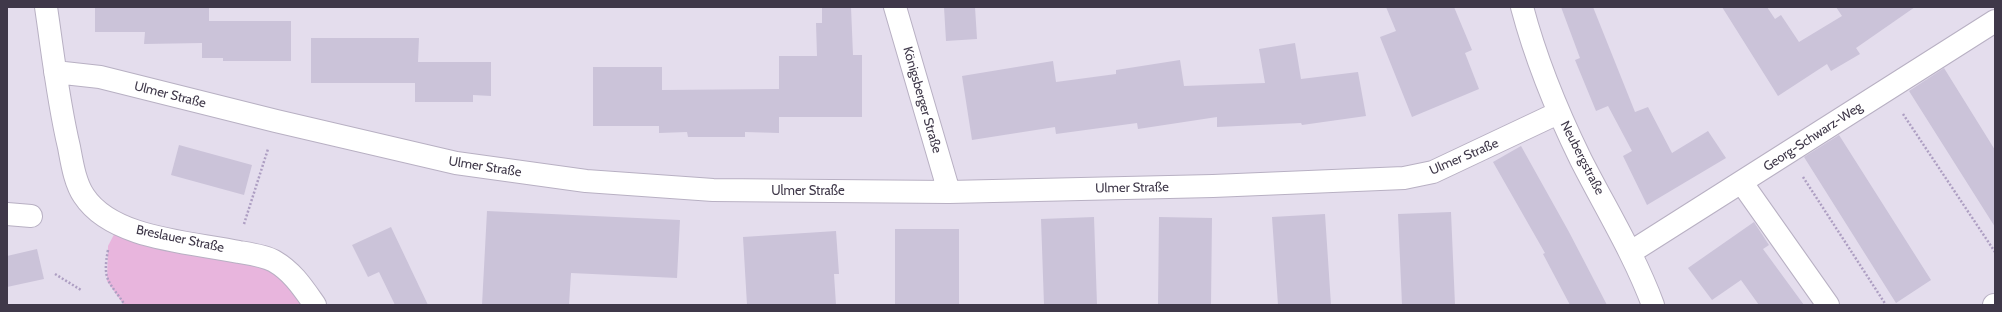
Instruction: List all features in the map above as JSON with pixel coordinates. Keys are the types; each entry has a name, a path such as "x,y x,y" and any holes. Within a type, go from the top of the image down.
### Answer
{"street":[{"name":"Breslauer Straße","path":"46,7 63,123 73,167 84,196 96,210 119,225 142,233 235,251 274,261 294,275 315,305"},
{"name":"Königsberger Straße","path":"895,7 949,192"},
{"name":"Neubergstraße","path":"1522,7 1530,37 1558,113 1582,162 1631,252 1653,305"},
{"name":"Georg-Schwarz-Weg","path":"1631,252 1742,183 1995,21"},
{"name":"Ulmer Straße","path":"55,72 100,77 276,121 456,163 571,179 713,190 949,192 1213,186 1404,178 1433,172 1558,113"},
{"path":"1742,183 1828,305"},
{"path":"7,214 31,216"}],"path":[{"path":"1887,90 1995,252"},
{"path":"1788,153 1886,305"},
{"path":"235,251 265,160"},
{"path":"119,225 108,246 105,274 107,281 125,305"},
{"path":"55,274 81,290"}],"shaded area":[{"path":"7,7 1995,7 1995,305 7,305"},
{"path":"119,225 274,261 315,305 124,305 107,281 108,246"}],"building":[{"path":"95,7 209,7 209,21 291,21 291,61 223,61 223,58 202,58 202,43 144,44 145,32 95,32"},
{"path":"822,7 851,7 853,55 862,55 862,117 779,117 779,133 745,132 745,137 688,137 687,132 659,133 659,126 593,126 593,67 662,67 662,90 779,89 779,56 817,56 816,23 822,23"},
{"path":"944,7 975,7 977,39 946,41"},
{"path":"1386,7 1454,7 1472,50 1465,53 1479,89 1412,117 1380,37 1396,31"},
{"path":"1561,7 1593,7 1635,112 1648,107 1672,153 1708,131 1726,158 1647,205 1623,156 1632,151 1608,106 1596,111 1575,60 1580,58"},
{"path":"1722,7 1767,7 1775,19 1781,15 1799,42 1842,16 1836,7 1915,7 1856,48 1860,54 1831,71 1827,64 1778,96"},
{"path":"311,38 419,38 418,62 491,62 491,96 473,95 473,102 415,102 415,83 311,83"},
{"path":"1295,43 1301,79 1358,72 1366,116 1302,125 1301,123 1217,127 1217,117 1138,129 1137,123 1056,134 1055,127 972,140 962,76 1053,61 1056,82 1116,74 1116,70 1180,60 1184,86 1265,83 1259,49"},
{"path":"1944,68 1995,150 1995,227 1909,91"},
{"path":"1839,135 1931,280 1896,303 1804,157"},
{"path":"179,145 252,165 244,195 171,175"},
{"path":"1521,146 1569,232 1607,305 1570,305 1543,254 1545,253 1493,162"},
{"path":"487,211 680,220 677,278 571,273 569,305 482,305"},
{"path":"1451,212 1455,305 1402,305 1398,214"},
{"path":"1325,214 1331,305 1278,305 1272,217"},
{"path":"1094,217 1097,305 1044,305 1041,219"},
{"path":"1159,217 1212,218 1211,305 1158,305"},
{"path":"1754,222 1769,245 1763,249 1804,305 1759,305 1741,280 1712,300 1688,268"},
{"path":"391,227 428,305 395,305 379,272 368,277 352,245"},
{"path":"895,229 959,229 959,305 895,305"},
{"path":"836,231 839,274 834,274 836,305 747,305 743,237"},
{"path":"37,249 44,279 7,287 7,256"}]}
